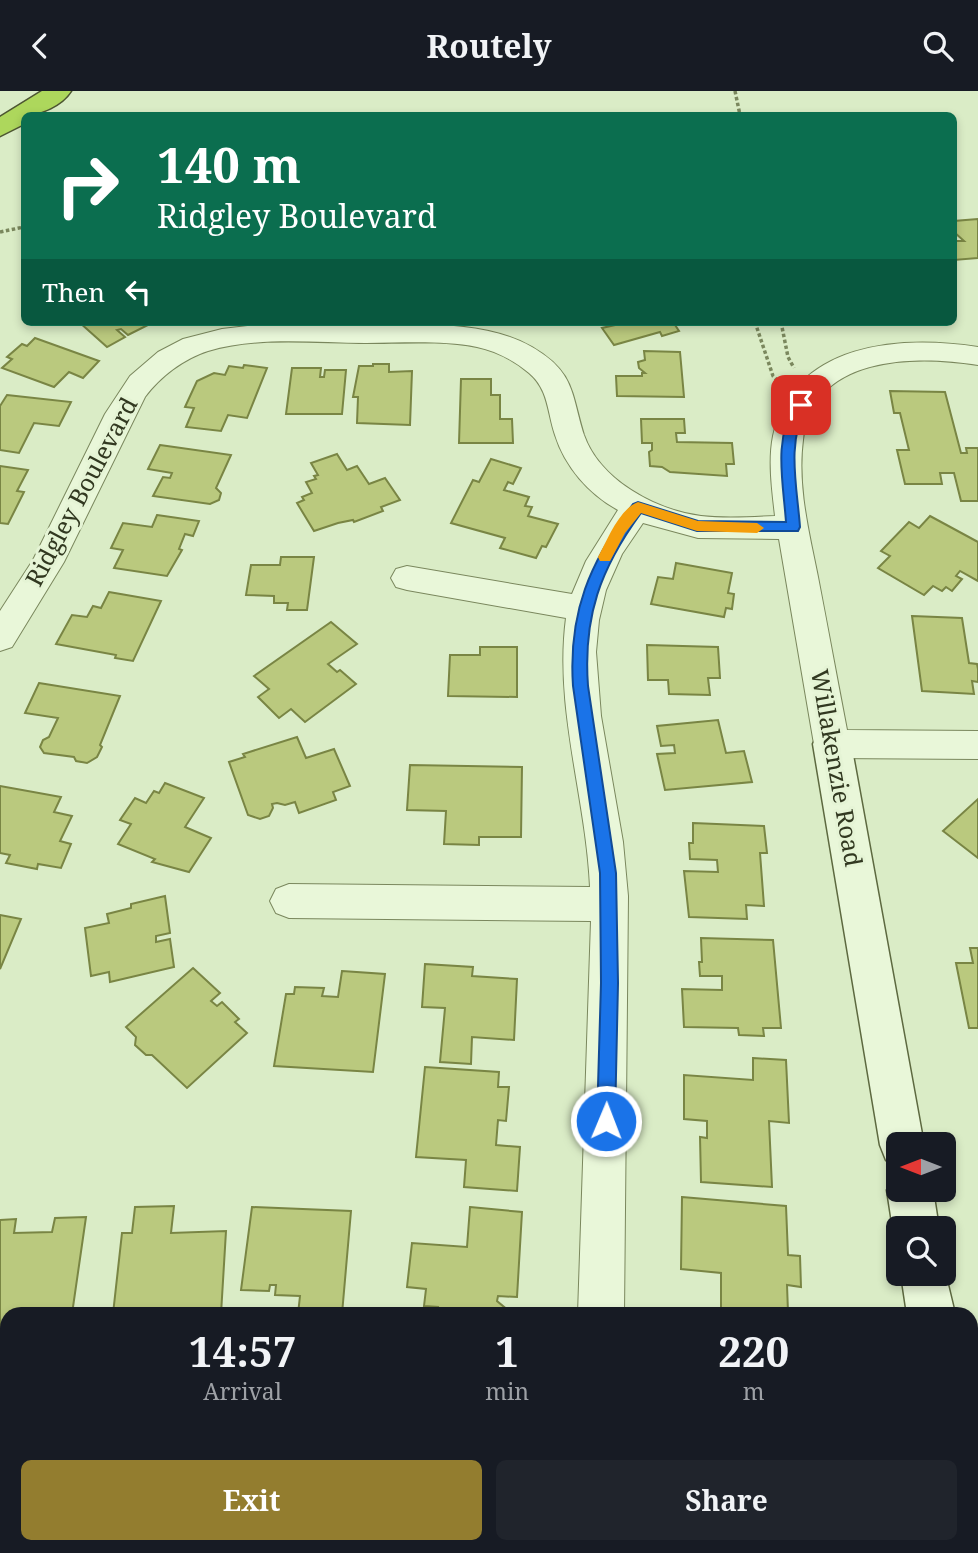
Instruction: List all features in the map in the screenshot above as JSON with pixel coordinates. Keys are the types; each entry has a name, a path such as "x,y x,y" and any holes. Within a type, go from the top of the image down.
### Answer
{"highway":[{"path":"26,112 59,91"},
{"path":"0,128 21,115"}],"street":[{"name":"Ridgley Boulevard","path":"0,638 46,564 131,395 153,370 167,360 200,344 220,339 272,334 445,334 499,343 526,356 549,374 564,401 569,432 581,459 603,484 638,507 697,526 793,527"},
{"path":"804,399 829,374 850,363 876,356 919,349 978,356"},
{"name":"Willakenzie Road","path":"804,399 792,420 787,453 793,527 900,1132"},
{"path":"601,1307 609,904 604,841 579,661 584,609 612,542 638,507"},
{"path":"407,578 584,609"},
{"path":"832,744 978,745"},
{"path":"289,901 609,904"},
{"path":"926,1286 930,1307"}],"path":[{"path":"735,91 739,112"},
{"path":"0,232 21,227"},
{"path":"756,326 773,376 804,399"},
{"path":"782,326 788,357 804,399"}],"building":[{"path":"978,219 978,258 957,260 957,241 964,241 957,235 957,221"},
{"path":"83,326 146,326 128,335 121,329 117,330 125,337 107,347"},
{"path":"676,326 679,331 662,336 660,332 614,345 602,328"},
{"path":"35,338 99,361 83,378 69,372 54,387 2,368 12,359 7,357 22,344 27,346"},
{"path":"644,351 680,352 684,397 617,396 616,376 642,376 642,373 645,373 639,368 638,362 645,360"},
{"path":"389,364 389,372 412,371 410,425 357,423 358,397 353,397 359,366"},
{"path":"244,365 267,368 247,418 228,415 221,431 186,427 194,408 185,407 197,381 214,373 225,375 229,366 243,368"},
{"path":"292,368 321,368 320,377 324,377 325,370 346,370 342,414 286,414"},
{"path":"461,379 491,379 491,395 500,395 500,419 512,419 513,443 459,443"},
{"path":"890,391 945,392 961,453 967,453 966,448 978,448 978,501 961,501 954,473 940,473 942,484 905,484 897,450 909,450 900,413 894,413"},
{"path":"7,395 71,402 59,426 34,423 19,453 0,450 0,406"},
{"path":"641,419 684,419 685,433 676,433 677,442 732,443 734,464 726,464 727,476 670,472 662,467 650,466 649,452 652,450 652,443 642,443"},
{"path":"160,445 231,455 216,488 221,493 219,500 210,504 153,496 163,477 170,478 172,473 148,469"},
{"path":"337,454 347,470 357,466 369,484 385,478 400,500 381,507 383,511 354,522 338,523 314,531 297,503 304,500 302,497 312,493 306,482 316,479 314,476 318,475 311,463"},
{"path":"491,459 521,468 513,484 508,482 504,490 529,497 525,506 532,507 528,516 558,524 546,547 542,546 536,558 500,548 505,538 451,523 473,480 479,482"},
{"path":"0,466 28,470 17,491 24,492 8,524 0,523"},
{"path":"157,515 199,521 193,536 185,534 179,549 182,550 167,576 114,568 123,550 111,548 123,523 152,527"},
{"path":"930,516 978,542 978,581 960,571 956,576 962,579 952,591 946,587 942,591 933,586 924,595 878,568 890,556 881,551 909,522 919,528"},
{"path":"281,557 314,557 307,610 287,610 288,603 274,603 274,596 246,595 251,565 280,565"},
{"path":"676,563 732,573 728,593 734,594 732,609 726,608 724,617 651,604 658,577 673,579"},
{"path":"109,592 161,601 133,661 115,658 116,655 56,644 72,615 87,617 93,606 101,608"},
{"path":"912,616 962,618 969,663 977,664 978,669 978,682 972,681 974,694 922,691"},
{"path":"331,622 357,644 328,664 356,684 305,722 291,709 279,718 258,697 269,689 254,676"},
{"path":"647,645 718,647 720,678 708,678 710,695 669,694 668,680 648,680"},
{"path":"480,647 517,647 517,697 448,696 450,655 480,655"},
{"path":"39,683 120,696 97,757 87,763 76,761 74,757 44,753 40,747 43,740 49,737 58,718 25,713"},
{"path":"718,720 726,753 744,751 752,782 665,790 657,754 675,753 674,745 661,746 657,726"},
{"path":"297,737 306,758 334,749 350,786 333,792 336,800 299,813 295,802 285,805 272,804 269,816 260,819 248,815 229,762 245,757 243,754"},
{"path":"410,765 522,767 521,837 479,837 479,845 444,844 446,811 407,810"},
{"path":"165,783 204,798 185,827 211,838 189,872 152,862 155,859 118,844 131,824 120,820 135,798 146,803 154,791 159,793"},
{"path":"0,786 61,797 54,812 72,816 60,841 71,844 61,868 38,864 37,869 6,863 10,855 0,853"},
{"path":"978,799 978,858 943,831"},
{"path":"693,823 764,826 767,853 760,853 764,906 746,905 747,919 689,917 684,871 718,872 717,860 690,859 689,843 693,843"},
{"path":"165,896 170,933 156,936 156,942 170,939 174,967 110,982 109,972 91,976 85,928 109,923 107,914 131,908 131,904"},
{"path":"0,915 21,919 0,969"},
{"path":"701,938 773,940 781,1028 763,1028 764,1036 739,1035 738,1028 684,1027 682,989 722,990 722,976 700,976"},
{"path":"970,948 978,948 978,1028 969,1028 956,963 973,963"},
{"path":"425,964 473,967 472,976 517,979 514,1040 472,1037 471,1064 440,1062 445,1008 422,1007"},
{"path":"193,968 220,993 211,1001 217,1006 222,1002 239,1019 235,1022 247,1033 187,1088 152,1055 146,1055 135,1045 136,1037 126,1027"},
{"path":"342,971 385,974 373,1072 274,1066 286,994 294,994 295,987 324,988 322,996 338,997"},
{"path":"753,1058 786,1060 789,1123 769,1121 772,1187 701,1182 700,1137 707,1138 707,1121 684,1119 684,1075 753,1080"},
{"path":"425,1067 499,1072 498,1087 509,1087 506,1121 498,1120 496,1145 520,1147 517,1191 464,1187 466,1160 416,1157"},
{"path":"682,1197 786,1206 788,1255 800,1256 801,1287 787,1285 788,1307 721,1307 721,1273 681,1269"},
{"path":"174,1206 171,1233 226,1231 221,1307 114,1307 122,1233 132,1233 135,1207"},
{"path":"252,1207 351,1211 343,1307 299,1307 300,1296 275,1295 276,1285 270,1285 269,1291 241,1290"},
{"path":"470,1207 522,1212 517,1297 498,1296 497,1301 504,1307 424,1306 426,1289 407,1287 412,1243 467,1247"},
{"path":"86,1217 73,1307 0,1307 0,1220 16,1219 14,1233 52,1232 55,1218"}],"slow traffic":[{"path":"605,557 612,542 638,507 657,516 697,526 757,528"}],"route":[{"path":"606,1121 610,950 608,873 583,710 579,661 584,609 612,542 638,507 657,516 697,526 793,527 787,453 792,420 801,405"}]}
